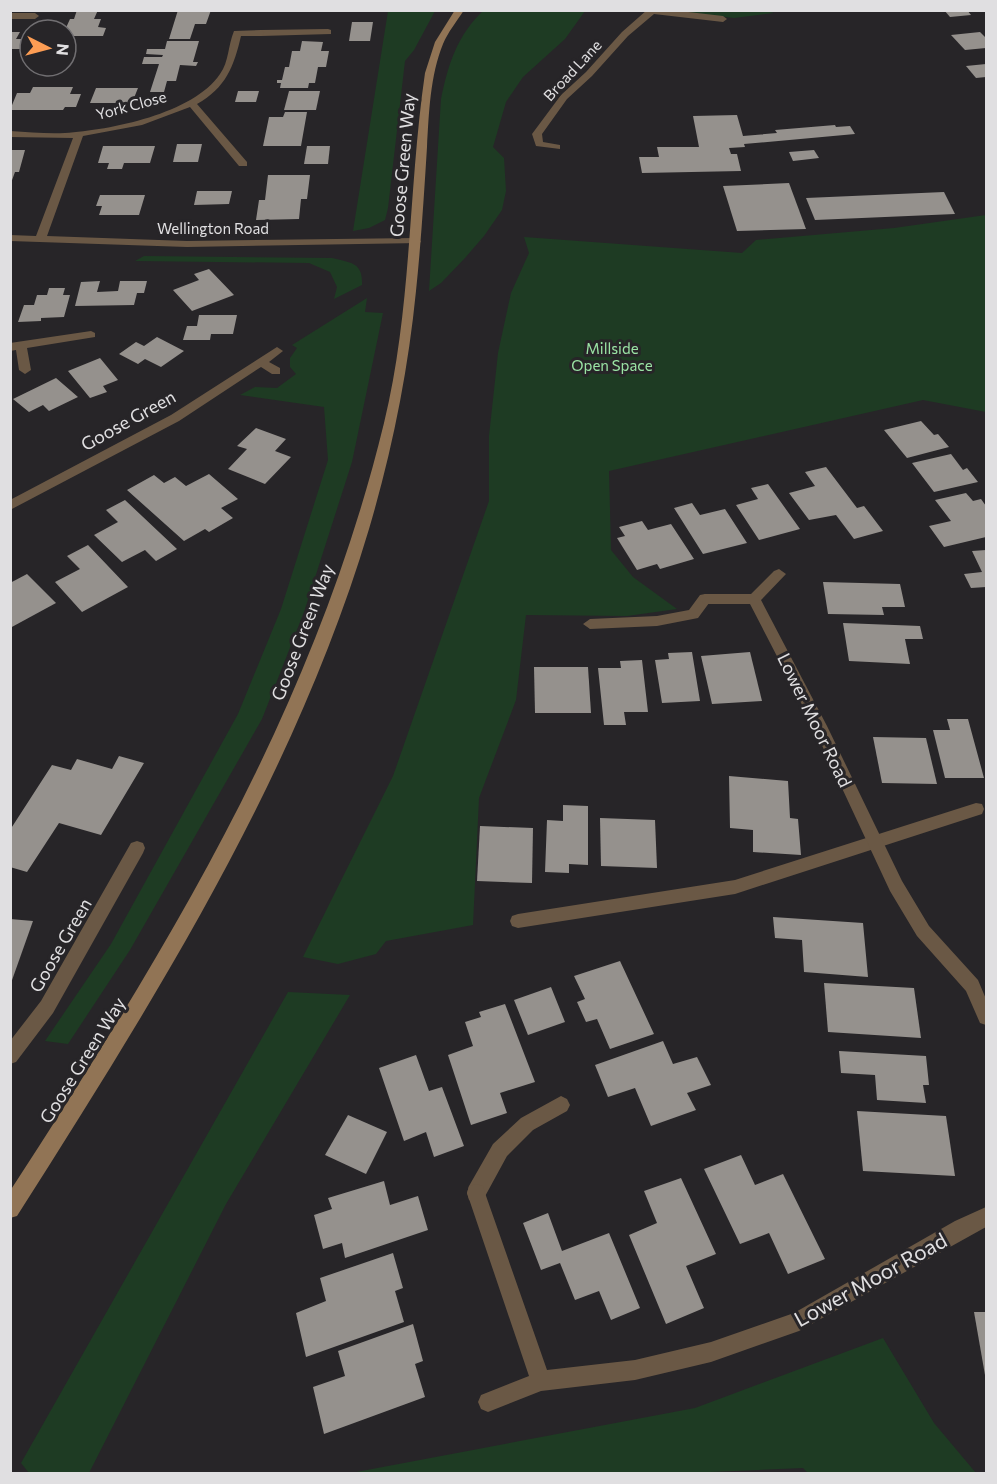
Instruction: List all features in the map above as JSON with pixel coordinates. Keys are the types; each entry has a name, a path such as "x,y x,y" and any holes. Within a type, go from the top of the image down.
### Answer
{"main road":[{"name":"Goose Green Way","path":"10,1209 108,1059 217,870 265,773 306,681 338,597 365,518 390,424 410,308 430,72 439,42 460,10"}],"street":[{"path":"653,11 723,19"},
{"name":"Broad Lane","path":"557,147 539,144 537,134 564,97 626,34 653,11"},
{"path":"10,16 35,16"},
{"name":"York Close","path":"10,134 79,135 139,121 192,104 212,91 226,74 237,33 328,32"},
{"name":"York Close","path":"192,104 243,164"},
{"name":"York Close","path":"40,240 79,135"},
{"name":"Wellington Road","path":"10,238 187,244 416,241"},
{"path":"25,370 16,347 91,334"},
{"name":"Goose Green","path":"10,506 175,418 277,351"},
{"path":"261,362 276,371"},
{"path":"590,624 657,621 693,614 705,599 754,599 779,574"},
{"name":"Lower Moor Road","path":"754,599 820,726 873,842 923,931 972,986 987,1017"},
{"path":"518,921 735,887 976,809"},
{"name":"Goose Green","path":"10,1056 47,1007 137,848"},
{"path":"541,1381 476,1193 500,1150 527,1125 561,1105"},
{"name":"Lower Moor Road","path":"488,1402 541,1381 635,1370 711,1352 799,1322 962,1228 987,1217"}],"green space":[{"path":"484,10 585,11 565,39 523,77 506,102 493,147 504,158 506,191 502,210 465,258 441,283 429,291 441,99 447,74 460,40"},
{"path":"761,10 774,13 734,18 675,11"},
{"path":"388,11 435,11 414,50 405,61 385,220 369,228 353,231"},
{"name":"Millside Open Space","path":"986,215 986,412 923,400 609,471 611,550 633,577 677,609 627,616 526,615 516,700 479,798 473,925 386,941 376,954 338,964 303,957 393,776 489,501 489,436 498,353 511,293 529,253 524,237 742,253 756,240 894,228"},
{"path":"144,256 332,258 358,268 362,277 362,285 334,299 337,287 330,272 309,263 135,261"},
{"path":"367,298 365,312 383,313 352,462 304,612 262,719 130,950 68,1044 45,1041 111,944 238,714 281,609 328,460 324,407 240,395 255,387 277,388 296,374 290,367 290,358 297,348 292,345"},
{"path":"288,992 350,995 226,1204 89,1473 29,1473 21,1463"},
{"path":"883,1338 934,1423 976,1473 809,1474 803,1468 664,1474 351,1473 695,1408"}],"building":[{"path":"77,10 98,10 94,19 101,19 98,27 106,28 103,36 78,36 78,18 74,18"},
{"path":"178,10 211,10 206,24 195,24 190,39 169,39"},
{"path":"944,10 967,10 971,15 950,17"},
{"path":"352,22 373,22 370,41 349,41"},
{"path":"10,32 18,32 16,39 18,39 18,49 11,49"},
{"path":"980,32 986,38 986,48 965,50 951,35"},
{"path":"167,41 199,41 193,62 198,62 196,66 180,65 176,81 167,81 164,92 150,92 159,64 142,64 144,57 162,57 163,55 146,54 147,49 165,49"},
{"path":"302,41 323,42 321,51 329,51 326,67 318,67 315,83 309,83 308,88 280,88 281,83 277,83 277,80 282,80 285,67 289,67 292,51 300,51"},
{"path":"986,64 986,77 976,78 966,66"},
{"path":"33,87 73,87 70,94 81,94 76,107 65,107 63,110 10,110 17,93 30,93"},
{"path":"96,88 138,88 132,103 90,103"},
{"path":"238,91 259,91 256,102 235,102"},
{"path":"289,91 320,91 316,110 284,110"},
{"path":"285,112 307,112 301,146 263,146 269,117 283,117"},
{"path":"737,115 743,136 777,133 775,130 835,125 836,127 850,126 855,134 744,144 745,147 729,148 731,154 737,154 741,171 642,173 639,157 659,157 657,147 699,147 693,116"},
{"path":"177,144 202,144 198,162 173,162"},
{"path":"103,146 155,146 150,163 124,163 122,169 107,169 109,163 98,163"},
{"path":"307,146 330,146 328,164 304,164"},
{"path":"10,150 25,150 19,172 15,172 11,183"},
{"path":"814,150 819,158 793,161 789,152"},
{"path":"268,175 310,175 307,199 301,199 299,219 256,220 259,200 265,200"},
{"path":"789,183 806,229 737,231 723,186"},
{"path":"197,191 232,191 229,204 194,205"},
{"path":"944,192 955,214 815,220 806,198"},
{"path":"100,195 145,195 139,215 99,215 102,206 96,206"},
{"path":"209,269 234,295 192,311 173,290 199,280 194,274"},
{"path":"100,281 97,292 118,291 120,281 147,281 144,293 137,293 134,305 75,306 81,282"},
{"path":"49,288 65,288 63,295 70,295 64,317 18,322 24,305 34,305 37,295 47,295"},
{"path":"199,315 237,315 233,334 211,334 210,340 183,340 187,326 197,326"},
{"path":"157,337 184,351 161,367 145,359 138,364 119,354 136,342 144,346"},
{"path":"100,358 118,380 103,386 107,392 90,398 68,371"},
{"path":"56,378 78,397 49,411 43,405 29,412 13,399"},
{"path":"921,421 934,435 938,434 949,447 907,458 884,430"},
{"path":"256,428 286,439 275,451 291,457 265,484 228,469 247,449 237,446"},
{"path":"951,454 963,470 967,468 978,482 934,492 912,463"},
{"path":"826,467 857,508 864,506 883,531 854,539 836,515 809,520 789,493 815,486 805,472"},
{"path":"209,474 238,499 221,508 233,518 209,532 205,529 184,541 127,490 154,475 164,483 175,477 186,486"},
{"path":"768,484 800,529 759,540 736,505 758,499 751,488"},
{"path":"966,493 973,501 981,499 986,506 986,537 944,547 929,526 951,521 935,500"},
{"path":"125,500 177,549 156,561 145,550 122,562 94,535 118,522 106,510"},
{"path":"692,503 700,515 725,509 747,543 703,554 674,508"},
{"path":"642,521 648,530 671,524 694,559 660,569 657,564 637,570 617,538 625,536 619,527"},
{"path":"88,545 128,587 82,612 55,582 80,569 67,556"},
{"path":"986,550 986,587 971,588 964,574 982,572 972,551"},
{"path":"27,574 56,603 10,628 10,583"},
{"path":"823,582 900,584 905,607 882,607 884,615 828,614"},
{"path":"843,623 920,626 923,639 905,639 910,664 849,661"},
{"path":"692,652 700,701 662,703 655,660 669,659 668,653"},
{"path":"750,652 762,701 712,704 701,656"},
{"path":"642,660 648,712 624,712 626,725 604,725 598,668 621,668 620,661"},
{"path":"534,667 588,667 591,713 535,713"},
{"path":"947,719 968,719 984,778 945,778 933,730 950,730"},
{"path":"873,737 926,738 937,784 882,783"},
{"path":"119,756 144,763 101,835 59,823 27,872 10,867 10,830 52,765 71,770 77,759 112,769"},
{"path":"729,776 788,781 790,818 798,819 801,855 753,852 753,830 730,828"},
{"path":"563,805 588,806 588,865 569,864 569,873 545,872 547,820 563,821"},
{"path":"600,818 655,820 657,868 601,866"},
{"path":"480,826 533,828 532,883 477,881"},
{"path":"773,917 863,923 868,977 804,972 802,940 775,938"},
{"path":"10,919 33,921 11,983 10,983"},
{"path":"620,961 654,1034 610,1049 597,1019 586,1022 577,1002 585,999 574,976"},
{"path":"824,983 914,988 921,1038 828,1032"},
{"path":"551,987 565,1022 528,1035 514,1000"},
{"path":"505,1004 535,1082 500,1093 507,1113 471,1125 448,1055 473,1046 465,1022 481,1017 479,1012"},
{"path":"663,1041 673,1064 697,1057 711,1085 687,1093 696,1110 651,1126 635,1088 608,1097 595,1065"},
{"path":"839,1051 926,1056 929,1085 923,1085 926,1103 877,1100 875,1075 841,1073"},
{"path":"416,1055 429,1091 442,1087 464,1146 434,1157 426,1132 404,1141 379,1068"},
{"path":"857,1111 946,1116 955,1176 863,1171"},
{"path":"348,1115 387,1132 366,1174 325,1155"},
{"path":"741,1155 755,1185 783,1174 825,1259 788,1274 769,1233 740,1244 704,1169"},
{"path":"681,1178 716,1254 686,1266 704,1308 666,1324 629,1235 657,1223 644,1191"},
{"path":"384,1181 390,1205 418,1196 428,1230 345,1258 342,1243 323,1249 314,1215 332,1209 328,1198"},
{"path":"548,1213 562,1251 609,1233 640,1308 611,1320 599,1291 575,1300 560,1263 541,1270 523,1223"},
{"path":"393,1253 403,1288 395,1291 404,1322 306,1357 296,1313 326,1301 320,1278"},
{"path":"974,1312 986,1312 985,1375"},
{"path":"413,1324 423,1361 415,1364 425,1397 324,1434 313,1387 345,1376 338,1351"}]}
